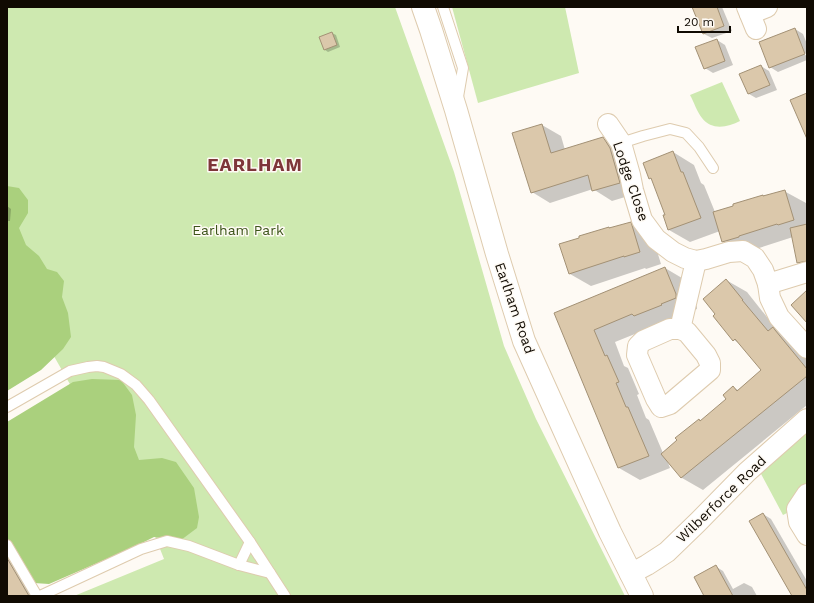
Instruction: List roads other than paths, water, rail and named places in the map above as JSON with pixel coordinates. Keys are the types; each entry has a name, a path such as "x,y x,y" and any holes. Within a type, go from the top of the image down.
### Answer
{"main road":[{"name":"Earlham Road","path":"423,7 456,110 497,254 524,341 598,505 630,574 642,596"}],"street":[{"name":"Lodge Close","path":"608,124 621,143 642,220 656,239 673,252 685,258 696,261"},
{"path":"680,329 696,261 729,252 743,251 755,258 763,270 768,284 770,298 779,317 807,348"},
{"path":"768,284 807,272"},
{"name":"Wilberforce Road","path":"630,574 667,552 747,472 807,419"},
{"path":"807,494 797,509 800,522 807,535"}],"lane":[{"path":"443,7 463,68 456,110"},
{"path":"621,143 670,128 686,133 699,147 713,168"},
{"path":"7,407 70,371 98,366 121,374 136,385 149,400 250,542 285,596"},
{"path":"7,545 38,596 141,549 167,541 189,546 239,565 270,573"},
{"path":"239,565 250,542"}],"district":[{"name":"EARLHAM","path":"255,165"}],"park label":[{"name":"Earlham Park","path":"238,230"}]}
